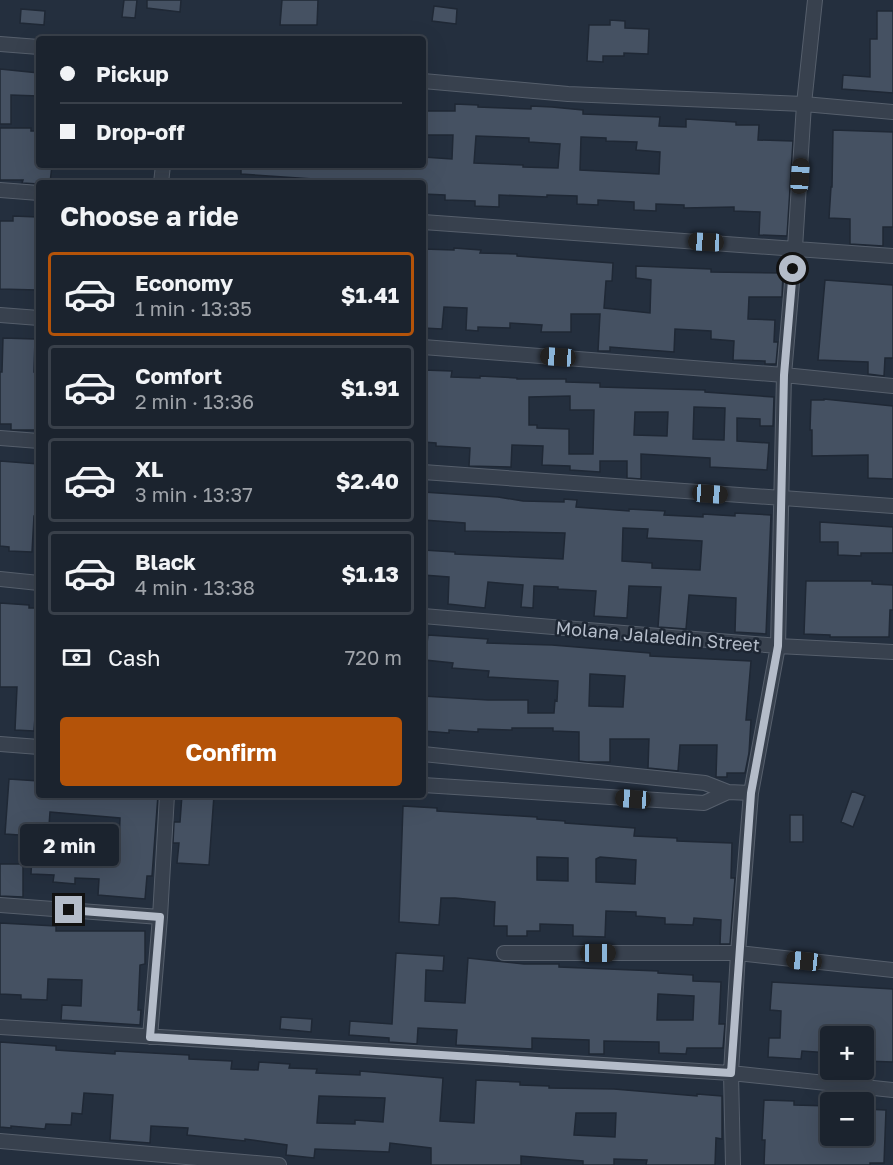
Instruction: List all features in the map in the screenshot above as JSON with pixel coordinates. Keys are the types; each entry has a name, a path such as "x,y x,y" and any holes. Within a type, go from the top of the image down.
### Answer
{"street":[{"path":"733,1165 731,1073 738,953 751,793 778,646 784,375 804,104 815,0"},
{"path":"0,44 36,47"},
{"path":"426,81 568,94 804,104 893,112"},
{"path":"0,190 36,193"},
{"path":"426,222 893,256"},
{"path":"0,315 36,318"},
{"path":"426,346 893,386"},
{"path":"0,438 36,441"},
{"path":"426,472 893,506"},
{"path":"0,579 36,583"},
{"name":"Molana Jalaledin Street","path":"426,616 778,646 893,652"},
{"path":"0,744 36,747"},
{"path":"426,754 705,783 728,792 751,793"},
{"path":"426,785 704,803 728,792"},
{"path":"150,1037 167,798"},
{"path":"0,905 160,917"},
{"path":"504,954 738,953 893,970"},
{"path":"0,1027 731,1073 893,1090"},
{"path":"0,1141 279,1165"}],"building":[{"path":"124,0 137,0 135,18 122,17"},
{"path":"147,0 181,0 180,12 147,8"},
{"path":"282,0 318,0 317,25 280,25"},
{"path":"434,6 457,9 456,24 432,21"},
{"path":"21,9 45,11 44,25 20,23"},
{"path":"877,11 893,11 893,93 842,89 843,75 870,77 870,39 877,39"},
{"path":"610,20 625,21 625,28 649,29 648,54 624,53 624,56 603,56 603,62 587,61 589,25 610,25"},
{"path":"0,69 36,73 36,96 11,95 11,124 0,124"},
{"path":"455,104 531,109 531,106 583,110 583,114 660,117 659,126 686,127 686,119 736,122 736,125 759,125 758,140 793,141 787,236 759,235 760,212 734,211 734,207 684,208 684,205 656,204 656,211 634,210 634,202 598,200 598,205 577,204 577,196 547,195 547,197 499,195 499,207 475,206 475,201 445,200 445,195 426,194 426,180 313,180 241,174 241,168 426,168 426,157 452,159 453,135 426,135 426,111 455,111","holes":["476,136 529,138 529,142 560,144 558,168 474,163","581,137 606,138 606,141 637,142 636,150 660,152 659,174 580,170"]},
{"path":"0,128 31,128 31,131 36,131 36,168 52,168 50,180 36,180 36,184 22,183 23,180 0,180"},
{"path":"833,130 893,132 893,227 883,227 883,246 850,244 850,219 829,218"},
{"path":"13,216 36,217 36,290 0,289 0,221 13,221"},
{"path":"454,248 481,250 480,253 613,263 612,281 606,281 604,308 650,313 651,280 636,278 636,266 711,269 711,272 783,273 782,297 749,297 748,319 775,320 774,342 778,342 776,364 765,364 765,361 733,360 734,341 711,339 711,331 675,329 674,352 610,347 610,351 598,351 600,314 571,314 571,332 541,332 542,325 510,323 510,328 478,327 478,331 466,330 467,308 444,307 442,329 426,328 426,249 454,250"},
{"path":"825,280 893,285 893,358 885,358 884,376 868,374 868,362 818,360"},
{"path":"3,338 35,339 36,430 11,430 11,424 0,424 0,372 2,372"},
{"path":"426,370 452,371 451,377 566,379 566,382 600,383 600,387 705,390 705,392 774,397 773,426 760,426 760,419 737,418 737,441 769,443 767,470 710,467 710,458 641,454 641,479 627,478 627,461 600,461 600,472 570,470 570,466 542,465 543,446 512,445 511,467 469,466 470,448 436,446 436,443 426,442","holes":["570,396 570,410 594,410 593,454 569,454 569,429 537,428 537,425 529,425 529,397","694,407 725,408 724,440 693,439","635,412 668,412 667,436 634,435"]},
{"path":"824,399 893,406 893,479 868,478 868,455 812,456 811,400"},
{"path":"0,461 36,464 36,516 34,516 32,552 9,551 9,547 0,546"},
{"path":"426,492 523,501 577,500 576,507 665,511 664,515 703,517 703,514 735,516 735,513 771,515 766,634 735,632 736,598 689,595 686,629 658,627 661,587 629,586 627,618 594,616 596,591 558,589 558,587 534,586 533,608 521,607 523,585 488,582 485,608 448,604 449,577 426,575 426,550 455,552 455,554 563,559 565,533 465,531 465,523 426,520","holes":["623,528 648,529 647,538 702,541 700,570 652,568 652,563 622,561"]},
{"path":"820,522 893,527 893,553 861,553 861,556 838,555 838,542 820,542"},
{"path":"806,581 872,581 872,584 893,585 893,610 890,610 889,637 830,637 830,635 804,634"},
{"path":"0,603 29,605 29,608 36,608 34,731 15,730 17,687 0,687"},
{"path":"428,635 488,639 487,643 552,645 650,653 650,656 751,661 746,720 751,720 745,773 727,773 727,777 716,777 717,745 680,745 678,771 648,768 649,739 610,739 610,762 587,762 579,761 579,732 553,731 553,728 478,729 478,732 449,730 449,733 426,731 426,696 528,700 528,713 554,713 558,681 488,677 489,671 452,668 453,663 426,660","holes":["590,674 625,676 623,707 589,706"]},
{"path":"9,779 36,781 36,798 158,798 152,876 147,876 145,899 98,895 99,879 75,878 75,884 53,882 54,875 31,874 33,836 5,834","holes":["50,812 120,818 119,843 48,839"]},
{"path":"852,791 865,796 853,827 841,822"},
{"path":"182,798 214,798 209,865 177,863 179,843 173,843 174,822 180,822"},
{"path":"403,806 635,828 634,836 677,838 677,841 732,843 731,878 735,878 730,944 720,944 721,920 694,918 693,925 665,924 665,918 636,916 636,912 606,911 605,937 573,936 573,925 540,924 540,931 527,931 527,936 507,936 507,926 494,926 495,902 455,898 441,898 439,925 399,922","holes":["537,857 568,858 568,881 537,880","600,857 636,860 635,884 596,882 596,859"]},
{"path":"790,815 803,815 803,842 790,842"},
{"path":"0,864 23,864 23,897 0,896"},
{"path":"0,923 56,926 56,931 145,931 145,964 140,965 138,1010 141,1010 140,1025 61,1020 62,1005 81,1006 82,980 48,979 47,1000 21,999 21,995 0,994"},
{"path":"396,953 444,956 443,971 426,970 425,1001 465,1003 468,958 524,964 559,964 559,967 658,971 658,973 693,975 693,981 721,982 719,1024 725,1024 723,1048 687,1048 686,1054 659,1053 659,1042 604,1041 604,1054 589,1054 589,1040 532,1038 532,1049 456,1045 457,1030 418,1028 417,1044 389,1042 389,1038 349,1035 350,1021 392,1024","holes":["658,994 694,996 693,1020 657,1020"]},
{"path":"772,982 893,989 893,1062 874,1061 874,1026 820,1026 820,1052 802,1051 801,1059 768,1057 769,1038 780,1038 781,1011 770,1010"},
{"path":"281,1017 312,1019 311,1032 280,1029"},
{"path":"0,1042 56,1046 56,1050 189,1055 189,1059 232,1061 231,1069 258,1070 259,1062 290,1064 289,1068 317,1069 316,1073 360,1075 360,1071 443,1078 440,1121 474,1123 476,1080 520,1082 520,1085 549,1086 549,1088 614,1089 722,1096 722,1139 716,1138 715,1165 646,1165 647,1160 614,1159 614,1165 583,1165 583,1161 521,1156 521,1165 431,1165 431,1148 390,1143 389,1152 315,1149 314,1158 286,1155 287,1145 187,1135 188,1128 151,1126 150,1143 110,1140 113,1095 84,1093 82,1114 72,1113 71,1125 46,1124 45,1129 0,1127","holes":["319,1096 385,1098 383,1122 355,1120 355,1124 317,1123","576,1113 616,1113 615,1137 574,1135"]},
{"path":"764,1100 794,1101 794,1105 820,1106 820,1146 874,1146 874,1109 886,1110 884,1163 764,1165 765,1140 762,1140"}],"route":[{"path":"69,910 160,917 150,1037 731,1073 751,793 778,646 784,375 793,269"}]}
